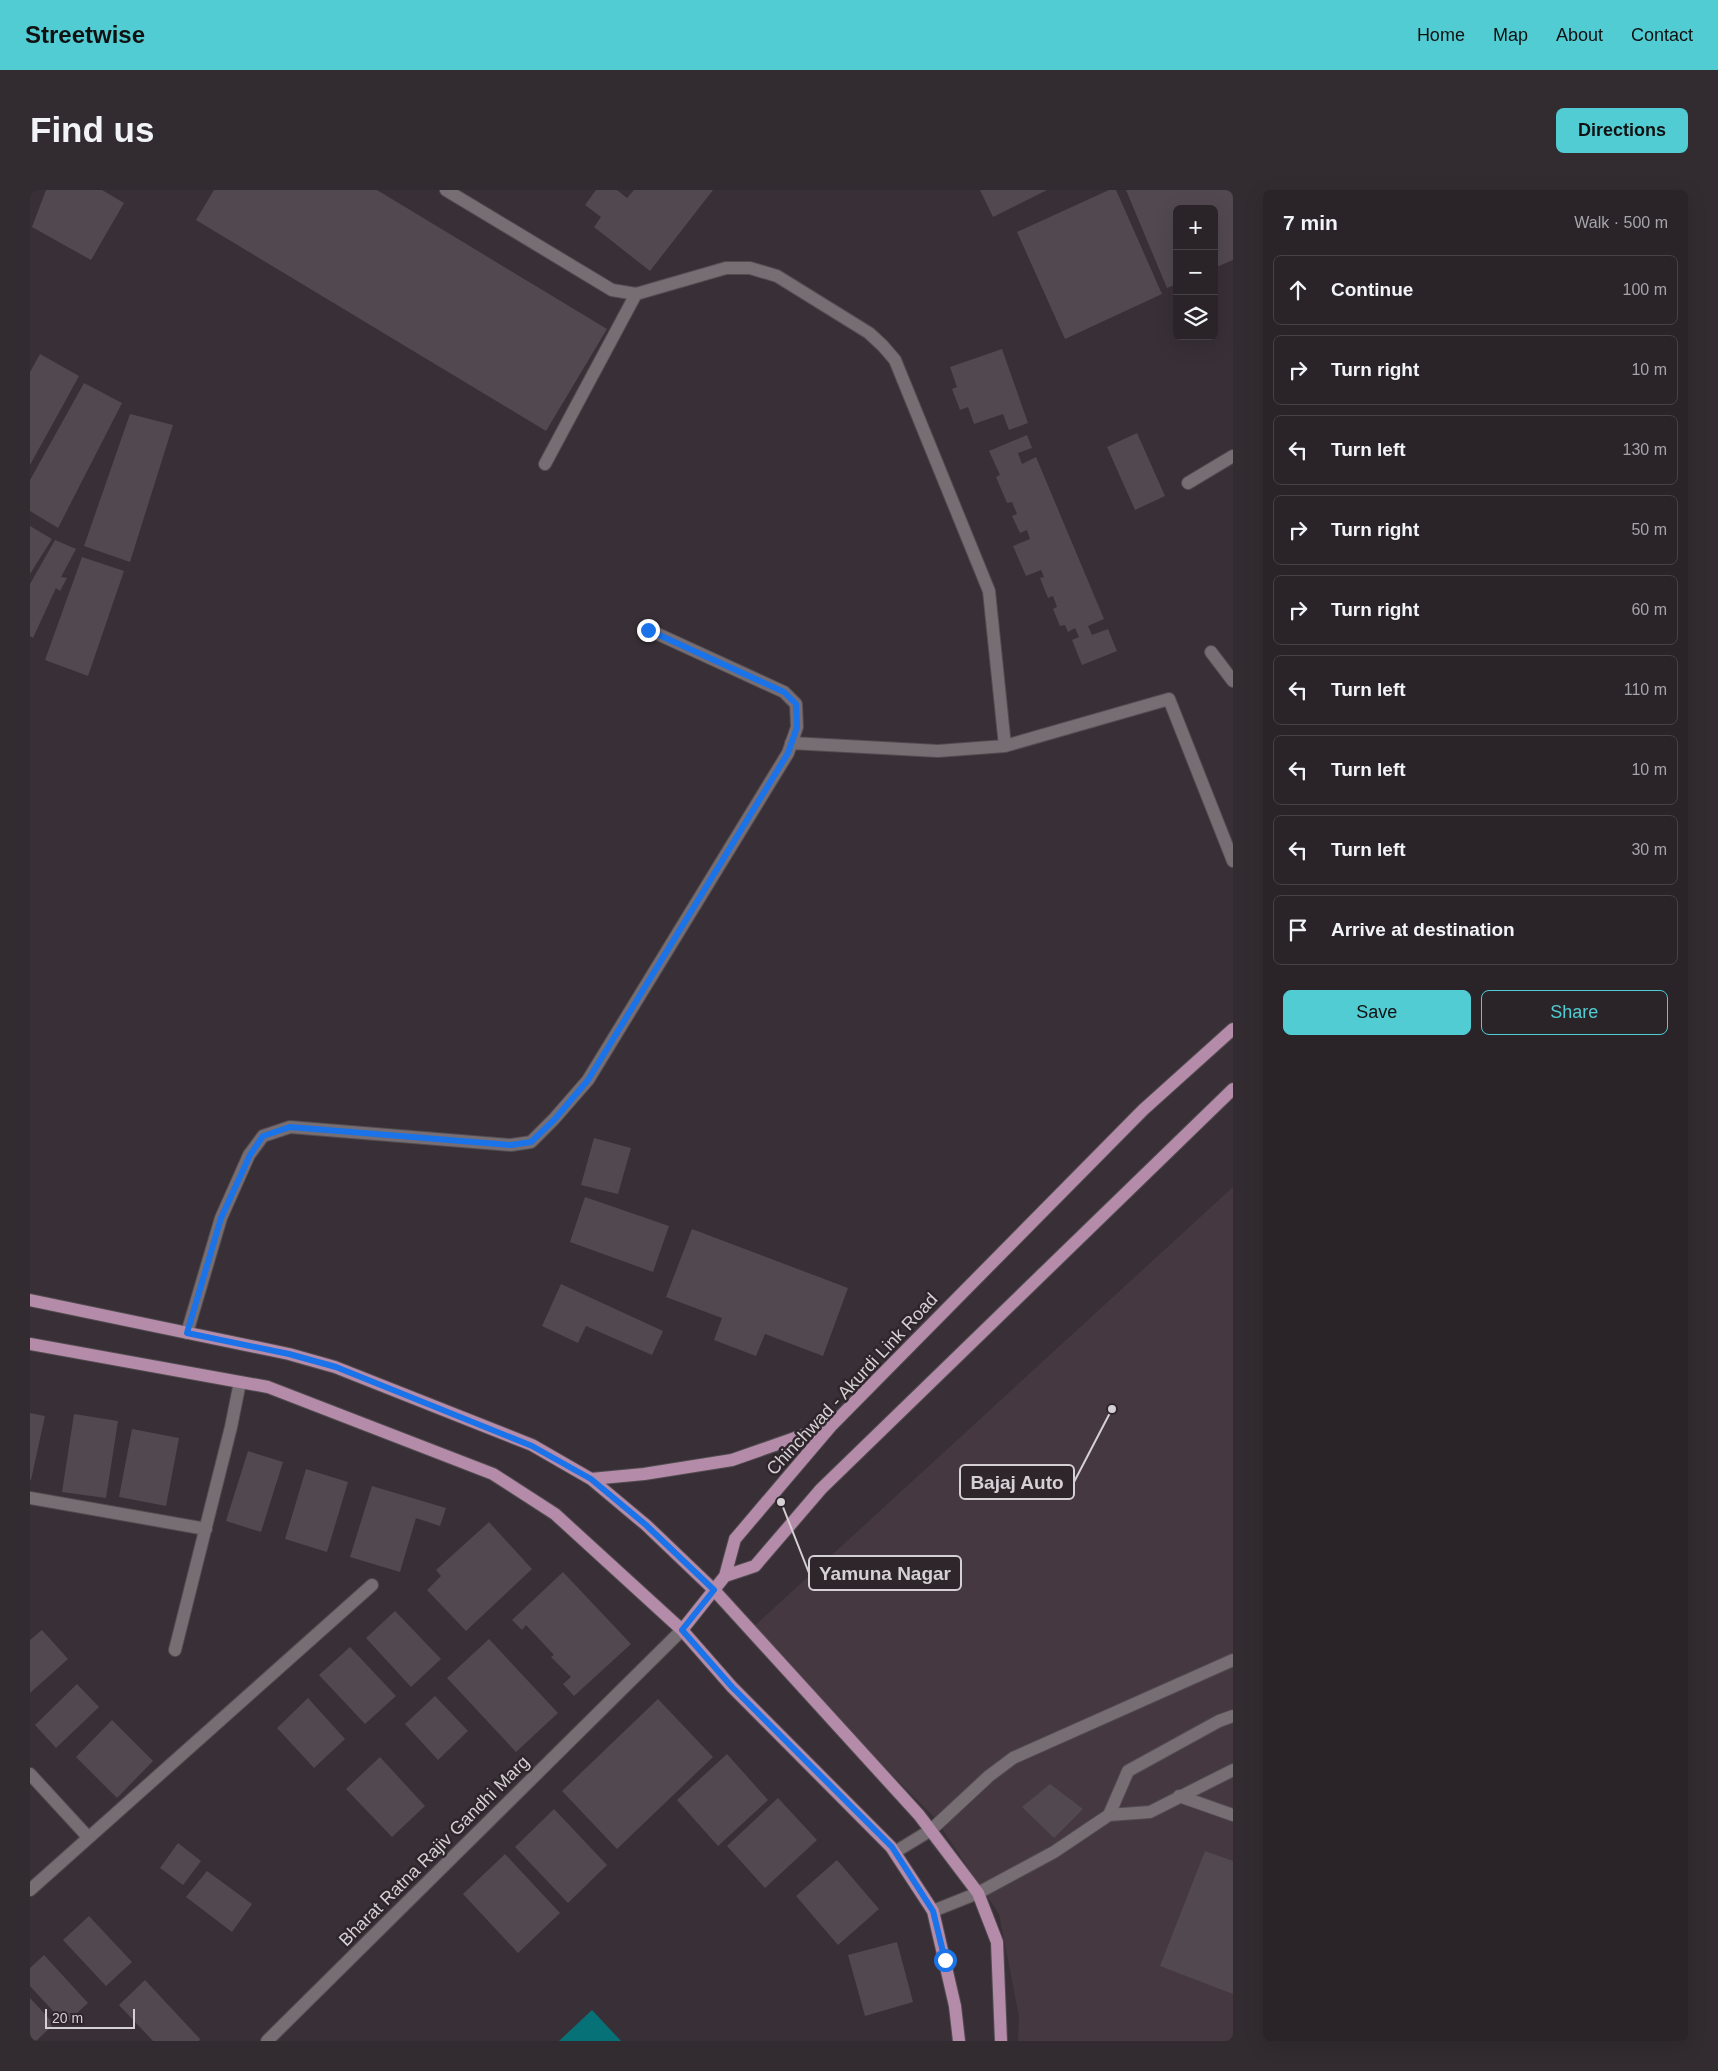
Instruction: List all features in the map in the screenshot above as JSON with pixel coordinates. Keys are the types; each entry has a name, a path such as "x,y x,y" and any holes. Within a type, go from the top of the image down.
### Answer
{"main road":[{"name":"Chinchwad - Akurdi Link Road","path":"725,1576 735,1539 831,1426 1143,1110 1233,1029"},
{"path":"682,1630 725,1576 755,1566 821,1489 1233,1089"},
{"path":"30,1300 289,1354 336,1367 532,1446 591,1479 646,1525 714,1590 931,1830 978,1893 996,1942 1001,2041"},
{"path":"30,1344 268,1387 493,1474 555,1514 682,1630 732,1687 895,1852 933,1911 955,2006 959,2041"},
{"path":"591,1479 644,1474 732,1460 831,1426"}],"street":[{"path":"446,190 612,290 636,294 726,268 750,268 777,276 869,333 895,360 989,591 1005,746"},
{"path":"545,464 636,294"},
{"path":"1188,483 1233,456"},
{"path":"187,1333 221,1218 250,1155 263,1136 290,1127 511,1145 531,1142 554,1120 588,1080 788,753 797,727 796,704 784,692 648,630"},
{"path":"1211,652 1233,681"},
{"path":"791,743 938,751 1005,746 1169,699 1233,861"},
{"path":"175,1650 231,1427 240,1382"},
{"path":"30,1498 206,1529"},
{"path":"30,1890 372,1585"},
{"name":"Bharat Ratna Rajiv Gandhi Marg","path":"267,2041 682,1630"},
{"path":"895,1852 931,1830 990,1776 1013,1758 1233,1660"},
{"path":"1109,1815 1128,1771 1219,1721 1233,1716"},
{"path":"933,1911 978,1893 1054,1852 1109,1815 1150,1812 1233,1770"},
{"path":"30,1774 88,1837"},
{"path":"1179,1796 1233,1815"}],"shaded area":[{"path":"1233,1187 1233,2041 1018,2041 1019,2016 999,1914 935,1818 749,1631"}],"water":[{"path":"592,2010 621,2041 559,2041"}],"building":[{"path":"46,190 102,190 124,203 91,260 32,227"},
{"path":"214,190 377,190 607,329 546,431 196,220"},
{"path":"596,190 617,190 627,198 634,190 713,190 650,271 594,227 601,217 585,205"},
{"path":"980,190 1047,190 993,217"},
{"path":"1109,190 1116,190 1162,294 1065,339 1017,232"},
{"path":"1126,190 1233,190 1233,260 1218,266 1218,205 1173,205 1173,286 1167,288"},
{"path":"1002,349 1028,423 1009,430 1003,414 974,424 968,407 960,410 952,389 957,387 950,367"},
{"path":"40,354 79,376 30,465 30,372"},
{"path":"84,383 122,403 58,528 30,511 30,480"},
{"path":"130,414 173,425 130,562 84,546"},
{"path":"1137,433 1165,496 1135,510 1107,447"},
{"path":"1027,435 1032,448 1018,453 1022,464 1036,457 1104,619 1088,626 1092,635 1108,629 1117,651 1082,665 1072,640 1079,637 1075,628 1068,632 1065,625 1060,626 1053,609 1057,607 1053,596 1048,598 1040,578 1044,577 1041,570 1026,576 1013,546 1030,539 1027,530 1020,533 1012,516 1017,514 1012,502 1007,503 996,477 1000,475 989,451"},
{"path":"30,526 52,539 30,574"},
{"path":"55,540 76,549 61,577 67,578 60,591 56,588 33,638 30,636 30,584"},
{"path":"82,557 124,571 88,676 45,660"},
{"path":"594,1138 631,1148 618,1194 581,1185"},
{"path":"585,1197 669,1226 653,1272 570,1242"},
{"path":"692,1229 848,1288 823,1356 765,1334 756,1356 714,1340 722,1318 666,1297"},
{"path":"561,1284 663,1331 652,1355 586,1326 578,1343 542,1326"},
{"path":"30,1413 45,1416 31,1480 30,1480"},
{"path":"74,1414 118,1421 106,1498 62,1492"},
{"path":"132,1429 179,1438 166,1506 119,1497"},
{"path":"248,1451 283,1462 261,1532 226,1521"},
{"path":"306,1469 348,1482 327,1552 285,1539"},
{"path":"372,1486 446,1508 440,1526 416,1518 400,1572 350,1557"},
{"path":"489,1522 532,1569 466,1631 427,1590 441,1576 436,1570"},
{"path":"563,1572 631,1644 574,1696 563,1684 571,1677 551,1657 554,1655 526,1625 522,1630 512,1620"},
{"path":"395,1611 441,1659 411,1687 366,1638"},
{"path":"42,1630 68,1659 30,1693 30,1640"},
{"path":"489,1639 558,1713 516,1752 447,1678"},
{"path":"350,1647 396,1696 365,1724 319,1675"},
{"path":"77,1684 99,1707 56,1748 35,1725"},
{"path":"435,1696 468,1731 438,1760 405,1724"},
{"path":"308,1698 345,1739 314,1768 277,1728"},
{"path":"658,1699 713,1757 617,1849 562,1791"},
{"path":"112,1720 153,1761 117,1798 76,1757"},
{"path":"727,1754 768,1800 718,1846 677,1800"},
{"path":"380,1757 425,1806 392,1837 346,1789"},
{"path":"1050,1784 1083,1809 1054,1838 1022,1807"},
{"path":"778,1798 817,1840 765,1888 727,1846"},
{"path":"554,1809 607,1865 568,1903 515,1847"},
{"path":"178,1843 201,1861 183,1885 160,1868"},
{"path":"1205,1851 1233,1861 1233,1994 1160,1966"},
{"path":"505,1854 560,1913 518,1953 463,1894"},
{"path":"837,1860 879,1909 838,1945 796,1896"},
{"path":"207,1871 252,1904 232,1932 186,1897"},
{"path":"89,1916 132,1962 106,1986 63,1940"},
{"path":"897,1942 913,2002 865,2016 848,1955"},
{"path":"44,1955 88,2003 65,2024 30,1986 30,1968"},
{"path":"145,1980 200,2039 199,2041 153,2041 119,2005"},
{"path":"30,1998 54,2024 36,2041 30,2041"}],"place":[{"name":"Bajaj Auto","path":"1112,1409"},
{"name":"Yamuna Nagar","path":"781,1502"}],"route":[{"path":"648,630 784,692 796,704 797,727 788,753 588,1080 554,1120 531,1142 511,1145 290,1127 263,1136 250,1155 221,1218 187,1333 289,1354 336,1367 532,1446 591,1479 646,1525 714,1590 682,1630 732,1687 892,1847 933,1911 945,1960"}]}
